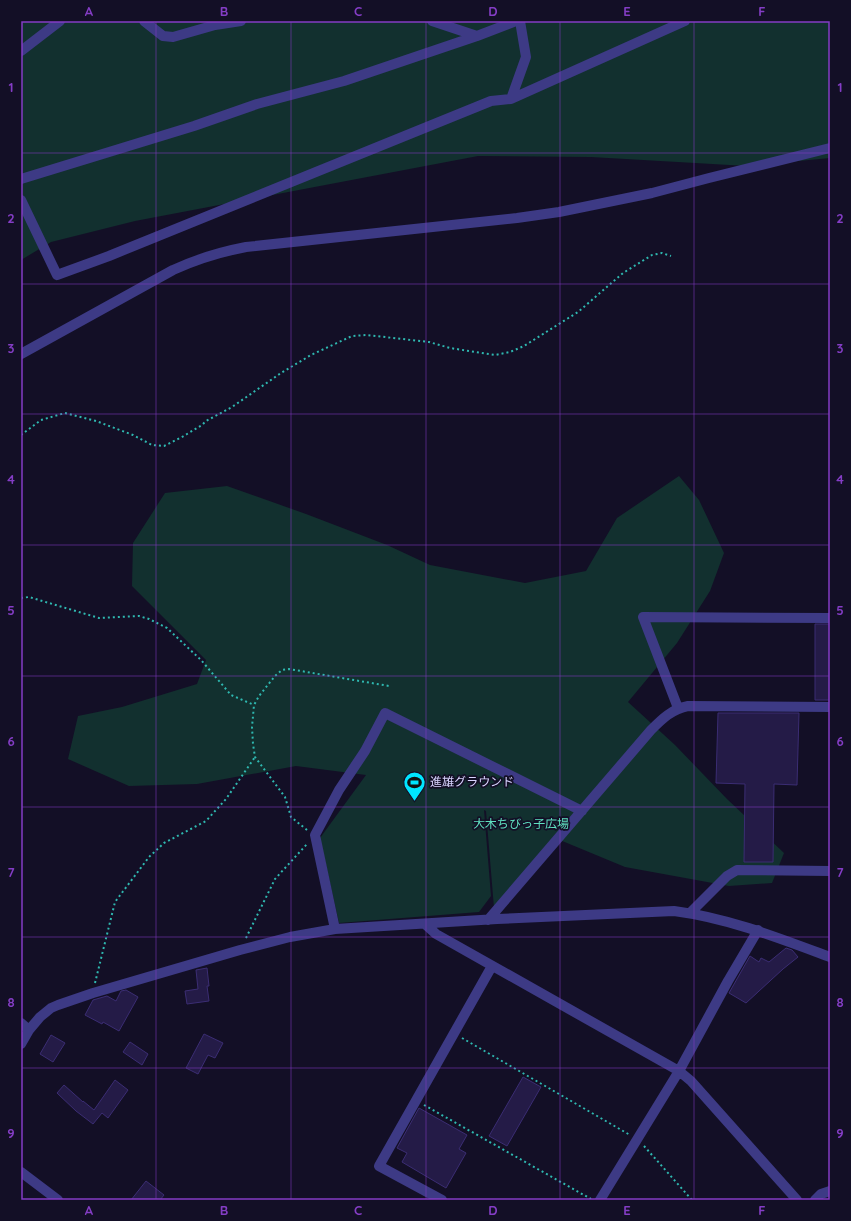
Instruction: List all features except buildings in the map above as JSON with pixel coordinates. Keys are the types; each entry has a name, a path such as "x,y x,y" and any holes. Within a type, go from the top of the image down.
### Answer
{"street":[{"path":"21,52 60,21"},
{"path":"144,21 163,36 173,37 215,25 241,21"},
{"path":"432,21 478,36"},
{"path":"21,179 194,126 256,104 344,81 478,36 516,21"},
{"path":"511,99 526,57 520,21"},
{"path":"21,200 57,276 491,101 511,99 685,21"},
{"path":"21,354 173,270 195,260 220,252 246,247 517,218 559,212 652,193 830,148"},
{"path":"678,708 644,617 830,618"},
{"path":"488,920 651,730 662,719 678,708 688,706 830,707"},
{"path":"335,929 315,835 339,790 365,751 385,713 582,811"},
{"path":"690,913 727,876 737,870 830,870"},
{"path":"21,1044 29,1030 40,1016 51,1008 93,993 240,950 290,937 335,929 657,911 690,913 758,930 830,957"},
{"path":"425,924 436,934 678,1071 690,1081 797,1200"},
{"path":"600,1200 678,1071 758,930"},
{"path":"442,1200 379,1166 492,966"},
{"path":"21,1023 29,1030"},
{"path":"21,1172 58,1200"},
{"path":"814,1200 821,1194 830,1191"}],"path":[{"path":"21,435 41,420 65,413 96,421 133,435 152,445 164,446 232,407 281,373 310,356 352,336 367,335 429,342 450,348 495,355 510,352 524,346 578,312 623,274 652,255 662,253 671,256"},
{"path":"21,598 29,597 99,618 139,616 149,619 167,628 201,660 231,695 254,705"},
{"path":"240,950 275,879 315,835 291,817 285,797 255,757 252,733 254,705 259,696 275,676 282,670 289,669 389,686"},
{"path":"93,993 115,902 149,857 164,843 206,821 226,799 255,757"},
{"path":"454,1033 637,1139 692,1200"},
{"path":"416,1101 592,1200"}],"green space":[{"path":"21,21 830,21 830,158 747,166 591,157 478,156 135,221 51,242 21,260"},
{"name":"大木ちびっ子広場","path":"679,476 699,500 724,553 710,591 677,643 628,702 675,745 727,799 784,853 772,883 729,886 625,867 555,838 494,908 486,811 484,810 491,896 479,912 339,923 320,838 366,775 296,766 197,784 129,786 68,759 78,716 122,707 197,684 206,660 132,586 133,543 165,493 227,486 387,545 430,565 525,583 586,571 617,518"}],"place":[{"name":"進雄グラウンド","path":"415,802"}]}
